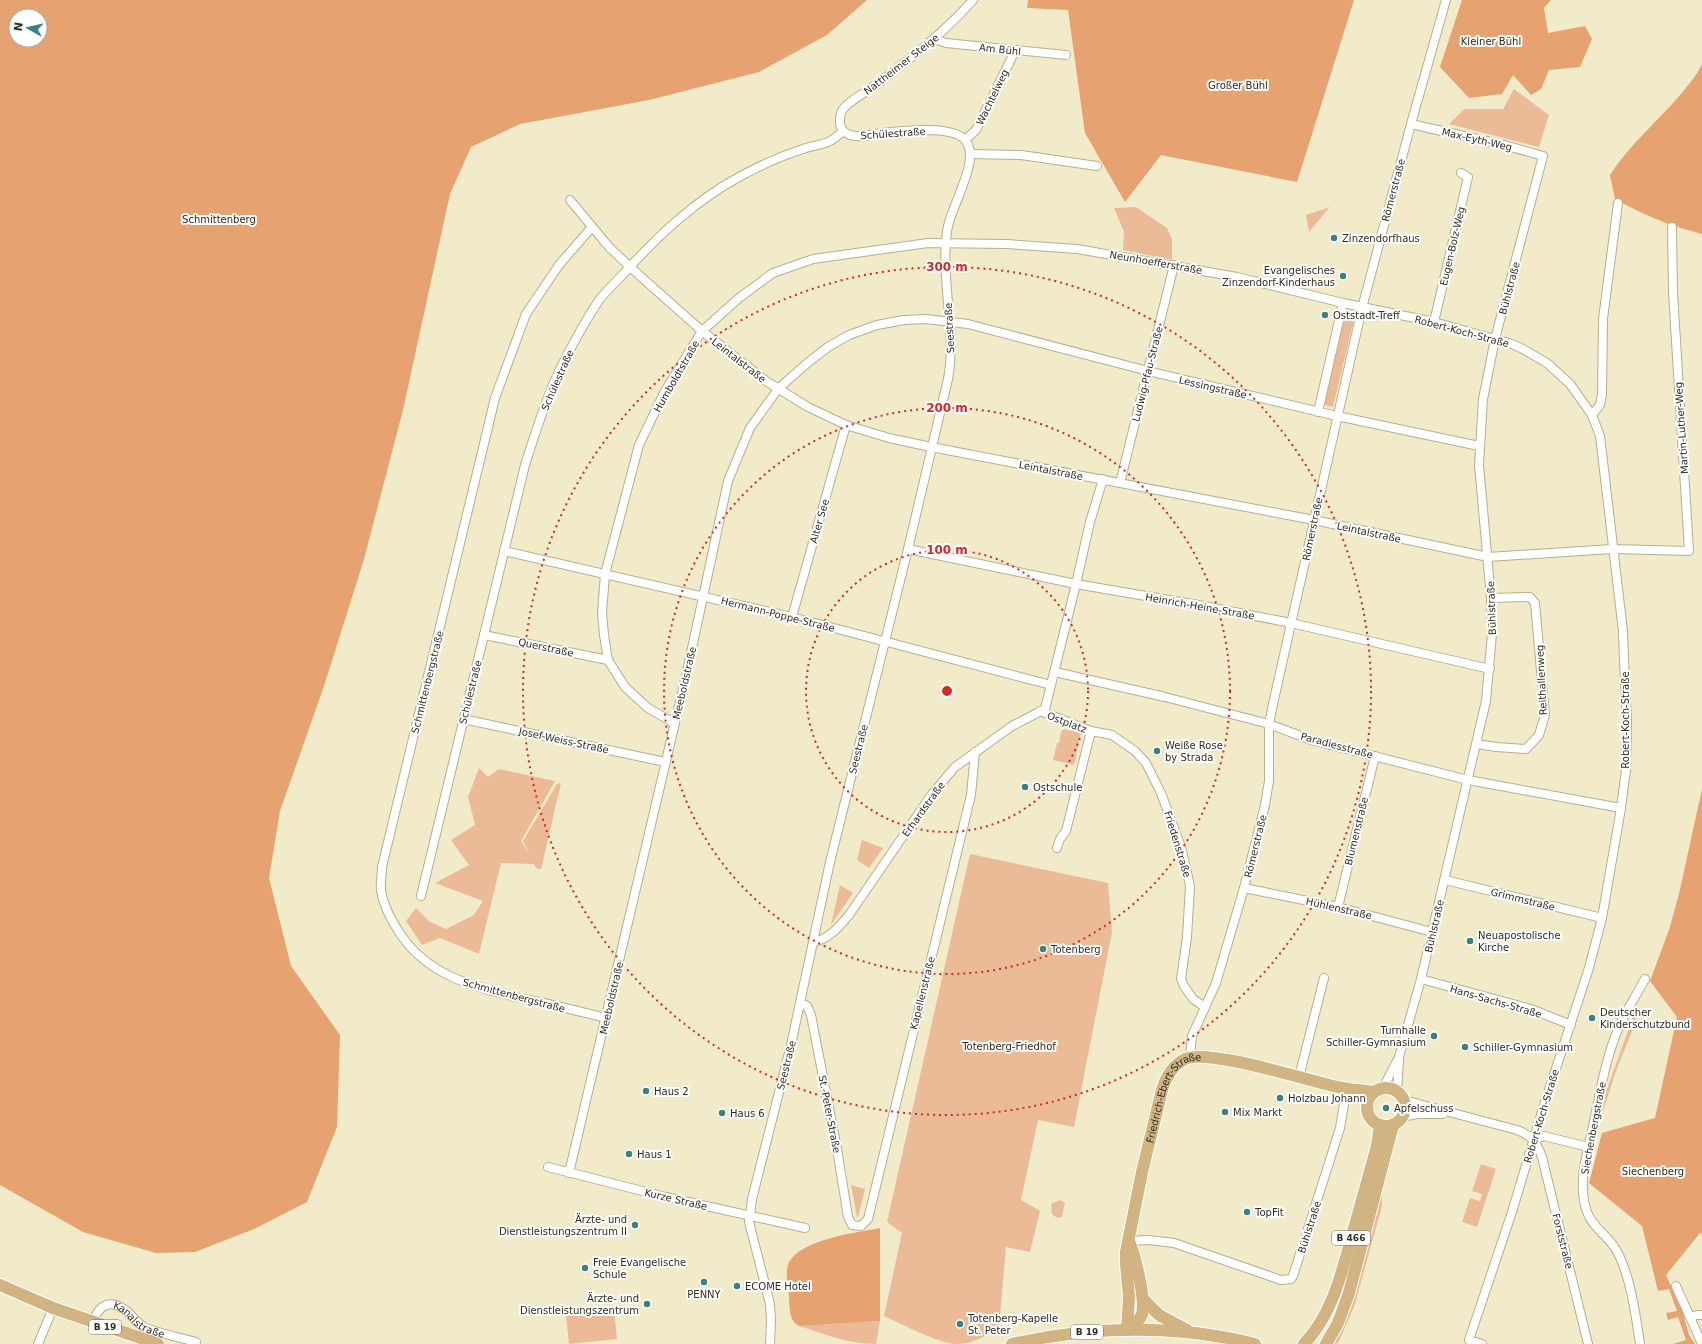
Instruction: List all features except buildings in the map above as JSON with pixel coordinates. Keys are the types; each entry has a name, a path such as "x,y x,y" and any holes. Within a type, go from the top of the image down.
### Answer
{"main road":[{"name":"Friedrich-Ebert-Straße","path":"1127,1330 1129,1297 1125,1258 1134,1206 1162,1090 1165,1080 1174,1067 1190,1057 1212,1057 1299,1077 1342,1089 1379,1090 1388,1088 1401,1096"},
{"name":"Friedrich-Ebert-Straße","path":"1342,1089 1367,1105"},
{"path":"1379,1090 1371,1096 1367,1105 1370,1117 1380,1125 1393,1125 1402,1117 1405,1106 1401,1096"},
{"name":"B 466","path":"1304,1344 1323,1321 1334,1294 1377,1146 1380,1125"},
{"name":"B 466","path":"1326,1344 1338,1323 1349,1293 1393,1125"},
{"name":"Friedrich-Ebert-Straße","path":"1127,1330 1137,1322 1142,1315 1143,1299 1134,1256 1129,1241"},
{"name":"B 19","path":"0,1285 53,1308"},
{"path":"1143,1299 1159,1315 1194,1334"},
{"name":"Kanalstraße","path":"53,1308 158,1344"},
{"name":"B 19","path":"1012,1344 1064,1334 1127,1330 1194,1334 1255,1344"}],"street":[{"name":"Nattheimer Steige","path":"843,131 840,125 840,119 843,109 934,39 973,0"},
{"name":"Römerstraße","path":"1190,1057 1192,1036 1216,983 1244,888 1265,805 1268,786 1269,724 1337,416 1362,308 1446,0"},
{"name":"Am Bühl","path":"934,39 946,43 1066,55"},
{"name":"Wachtelweg","path":"965,140 976,130 1015,51"},
{"name":"Max-Eyth-Weg","path":"1411,124 1504,145 1543,156"},
{"name":"Schülestraße","path":"421,896 525,465 558,373 577,336 600,299 678,219 704,199 739,177 771,161 804,148 832,141 843,131 847,134 859,137 895,132 939,131 955,133 965,140"},
{"path":"965,140 969,146 970,154 1021,155 1097,166"},
{"name":"Seestraße","path":"770,1344 770,1304 751,1234 750,1216 752,1199 801,1003 832,855 908,549 950,365 951,352 946,277 946,244 949,220 965,179 970,154"},
{"name":"Bühlstraße","path":"1379,1090 1399,1057 1421,979 1486,701 1492,634 1488,557 1480,480 1479,446 1483,399 1495,339 1543,156"},
{"name":"Eugen-Bolz-Weg","path":"1434,322 1468,177 1461,173"},
{"name":"Leintalstraße","path":"570,200 609,247 702,331 778,389 808,407 846,425 890,438 931,447 1314,520 1488,557 1612,549"},
{"path":"1592,415 1600,405 1602,394 1602,319 1618,203"},
{"name":"Schmittenbergstraße","path":"592,227 559,265 526,314 495,398 382,867 381,890 385,905 395,926 410,949 423,961 446,975 473,986 606,1018"},
{"name":"Martin-Luther-Weg","path":"1612,549 1689,551 1673,293 1672,227"},
{"name":"Humboldtstraße","path":"674,723 648,708 625,687 608,660 602,613 605,574 639,445 665,391 702,331 739,298 773,273 813,259 928,243 946,244"},
{"name":"Neunhoefferstraße","path":"946,244 1007,244 1077,249 1237,277 1362,308"},
{"name":"Ludwig-Pfau-Straße","path":"1120,483 1174,265"},
{"path":"1318,412 1343,303"},
{"name":"Robert-Koch-Straße","path":"1362,308 1434,322 1521,348 1547,363 1570,384 1592,415 1598,429 1601,443 1612,549 1623,631 1627,723 1626,770 1602,918 1589,968 1469,1340 1482,1344"},
{"name":"Meeboldstraße","path":"569,1174 674,723 728,482 750,428 778,389 817,356 849,335 877,325 904,320 926,319 949,322"},
{"name":"Lessingstraße","path":"949,322 968,324 1148,371 1318,412 1479,446"},
{"name":"Alter See","path":"792,617 846,425"},
{"path":"1040,711 1045,709 1055,672 1090,522 1102,479"},
{"name":"Heinrich-Heine-Straße","path":"908,549 1076,584 1291,623 1490,668"},
{"name":"Hermann-Poppe-Straße","path":"504,552 792,617 1051,685"},
{"name":"Reithallenweg","path":"1477,744 1496,747 1526,748 1539,735 1545,715 1535,603 1530,597 1491,598"},
{"name":"Querstraße","path":"484,634 608,660"},
{"name":"Paradiesstraße","path":"1055,672 1165,697 1269,724 1311,740 1468,780 1621,808"},
{"name":"Erhardstraße","path":"814,942 824,940 849,915 932,794 955,768 1012,726 1040,711"},
{"name":"Ostplatz","path":"1040,711 1092,731 1066,831 1060,839 1058,848"},
{"name":"Josef-Weiss-Straße","path":"463,719 665,762"},
{"name":"Friedenstraße","path":"1092,731 1112,735 1135,751 1146,763 1161,792 1181,847 1190,886 1187,937 1181,979 1192,998 1205,1007"},
{"name":"Kapellenstraße","path":"857,1226 864,1224 868,1220 971,795 975,752"},
{"name":"Blumenstraße","path":"1338,907 1375,756"},
{"name":"Grimmstraße","path":"1445,880 1602,918"},
{"name":"Hühlenstraße","path":"1244,888 1338,907 1432,932"},
{"path":"1299,1077 1324,978"},
{"name":"Hans-Sachs-Straße","path":"1421,979 1531,1009 1571,1025"},
{"name":"Siechenbergstraße","path":"1640,1344 1626,1273 1619,1255 1610,1242 1594,1225 1587,1211 1583,1194 1583,1174 1602,1078 1623,1018 1645,979"},
{"name":"St.-Peter-Straße","path":"801,1003 807,1006 812,1015 848,1217 850,1223 857,1226"},
{"name":"Bühlstraße","path":"1399,1057 1401,1096"},
{"name":"Bühlstraße","path":"1129,1241 1149,1240 1174,1243 1281,1280 1291,1279 1340,1128 1344,1104 1342,1089"},
{"name":"Friedrich-Ebert-Straße","path":"1401,1096 1454,1114 1517,1130 1528,1135 1533,1140"},
{"name":"Friedrich-Ebert-Straße","path":"1402,1117 1417,1114 1454,1114"},
{"path":"1533,1140 1544,1136 1588,1146"},
{"name":"Forststraße","path":"1533,1140 1542,1157 1588,1344"},
{"name":"Kurze Straße","path":"548,1168 805,1228"},
{"path":"1676,1286 1702,1344"},
{"name":"Kanalstraße","path":"93,1322 99,1309 108,1304 122,1308 144,1327 196,1342"},
{"path":"38,1344 53,1308"},
{"path":"1690,1317 1697,1315 1702,1316"}],"green space":[{"name":"Schmittenberg","path":"0,0 867,0 827,35 759,72 649,100 520,124 471,147 450,194 403,410 364,559 324,686 280,811 269,878 291,966 340,1035 337,1127 307,1202 254,1229 195,1252 156,1253 83,1232 0,1185"},
{"name":"Großer Bühl","path":"1028,0 1354,0 1297,182 1161,155 1125,202 1085,133 1068,10 1027,8"},
{"name":"Kleiner Bühl","path":"1462,0 1551,0 1544,8 1548,33 1585,26 1592,39 1580,67 1549,70 1541,89 1531,95 1513,75 1502,94 1469,98 1440,67"},
{"path":"1702,64 1702,234 1657,220 1615,199 1610,175 1626,153 1681,94"},
{"path":"1514,89 1549,115 1539,147 1449,124 1464,109 1503,109"},
{"path":"1136,207 1167,228 1172,239 1172,260 1123,250 1124,232 1114,208"},
{"path":"1330,207 1309,232 1306,215"},
{"path":"1344,312 1355,315 1333,407 1321,404"},
{"path":"1063,729 1081,732 1074,765 1053,760 1057,743 1059,743"},
{"path":"479,768 488,777 499,769 555,781 521,841 530,856 523,841 557,784 561,783 541,869 536,868 534,864 501,863 479,954 440,938 422,945 406,921 416,908 430,922 446,929 474,915 483,901 435,883 469,865 451,840 475,825 468,797"},
{"name":"Siechenberg","path":"1702,789 1702,1234 1700,1233 1666,1275 1683,1313 1689,1335 1695,1344 1673,1344 1686,1340 1678,1317 1668,1320 1666,1313 1677,1311 1669,1289 1658,1291 1642,1226 1589,1183 1602,1133 1655,1118 1677,1017 1650,981 1669,930 1679,894"},
{"path":"862,840 883,848 869,868 857,860"},
{"name":"Totenberg-Friedhof","path":"970,854 1108,883 1112,932 1074,1127 1038,1120 1021,1200 1040,1211 1030,1252 1006,1247 999,1328 984,1337 962,1344 956,1344 930,1337 884,1316 902,1233 887,1222"},
{"path":"840,885 853,893 831,925"},
{"path":"1638,1003 1635,1024 1617,1068 1603,1111 1599,1111"},
{"path":"1481,1164 1496,1169 1477,1227 1462,1222 1470,1198 1480,1201 1482,1194 1472,1191"},
{"path":"1381,1177 1382,1206 1354,1307 1338,1343 1334,1344 1343,1324 1357,1283"},
{"path":"851,1185 865,1189 858,1217 857,1217"},
{"path":"1060,1200 1065,1203 1062,1217 1057,1218 1052,1214 1051,1204"},
{"path":"880,1228 880,1321 799,1326 795,1323 790,1313 787,1276 788,1265 794,1256 803,1249 815,1243 843,1235"},
{"path":"614,1309 617,1339 569,1344 566,1315"},
{"path":"880,1321 876,1344 866,1344 846,1340 799,1326"}],"place":[{"name":"Zinzendorfhaus","path":"1334,238"},
{"name":"Evangelisches Zinzendorf-Kinderhaus","path":"1343,276"},
{"name":"Oststadt-Treff","path":"1325,315"},
{"name":"Weiße Rose by Strada","path":"1157,751"},
{"name":"Ostschule","path":"1025,787"},
{"name":"Neuapostolische Kirche","path":"1470,941"},
{"name":"Totenberg","path":"1043,949"},
{"name":"Deutscher Kinderschutzbund","path":"1592,1018"},
{"name":"Turnhalle Schiller-Gymnasium","path":"1434,1036"},
{"name":"Schiller-Gymnasium","path":"1465,1047"},
{"name":"Haus 2","path":"646,1091"},
{"name":"Holzbau Johann","path":"1280,1098"},
{"name":"Apfelschuss","path":"1386,1108"},
{"name":"Mix Markt","path":"1225,1112"},
{"name":"Haus 6","path":"722,1113"},
{"name":"Haus 1","path":"629,1154"},
{"name":"TopFit","path":"1247,1212"},
{"name":"Ärzte- und Dienstleistungszentrum II","path":"635,1225"},
{"name":"Freie Evangelische Schule","path":"585,1268"},
{"name":"PENNY","path":"704,1282"},
{"name":"ECOME Hotel","path":"737,1286"},
{"name":"Ärzte- und Dienstleistungszentrum","path":"647,1304"},
{"name":"Totenberg-Kapelle St. Peter","path":"960,1324"}]}
